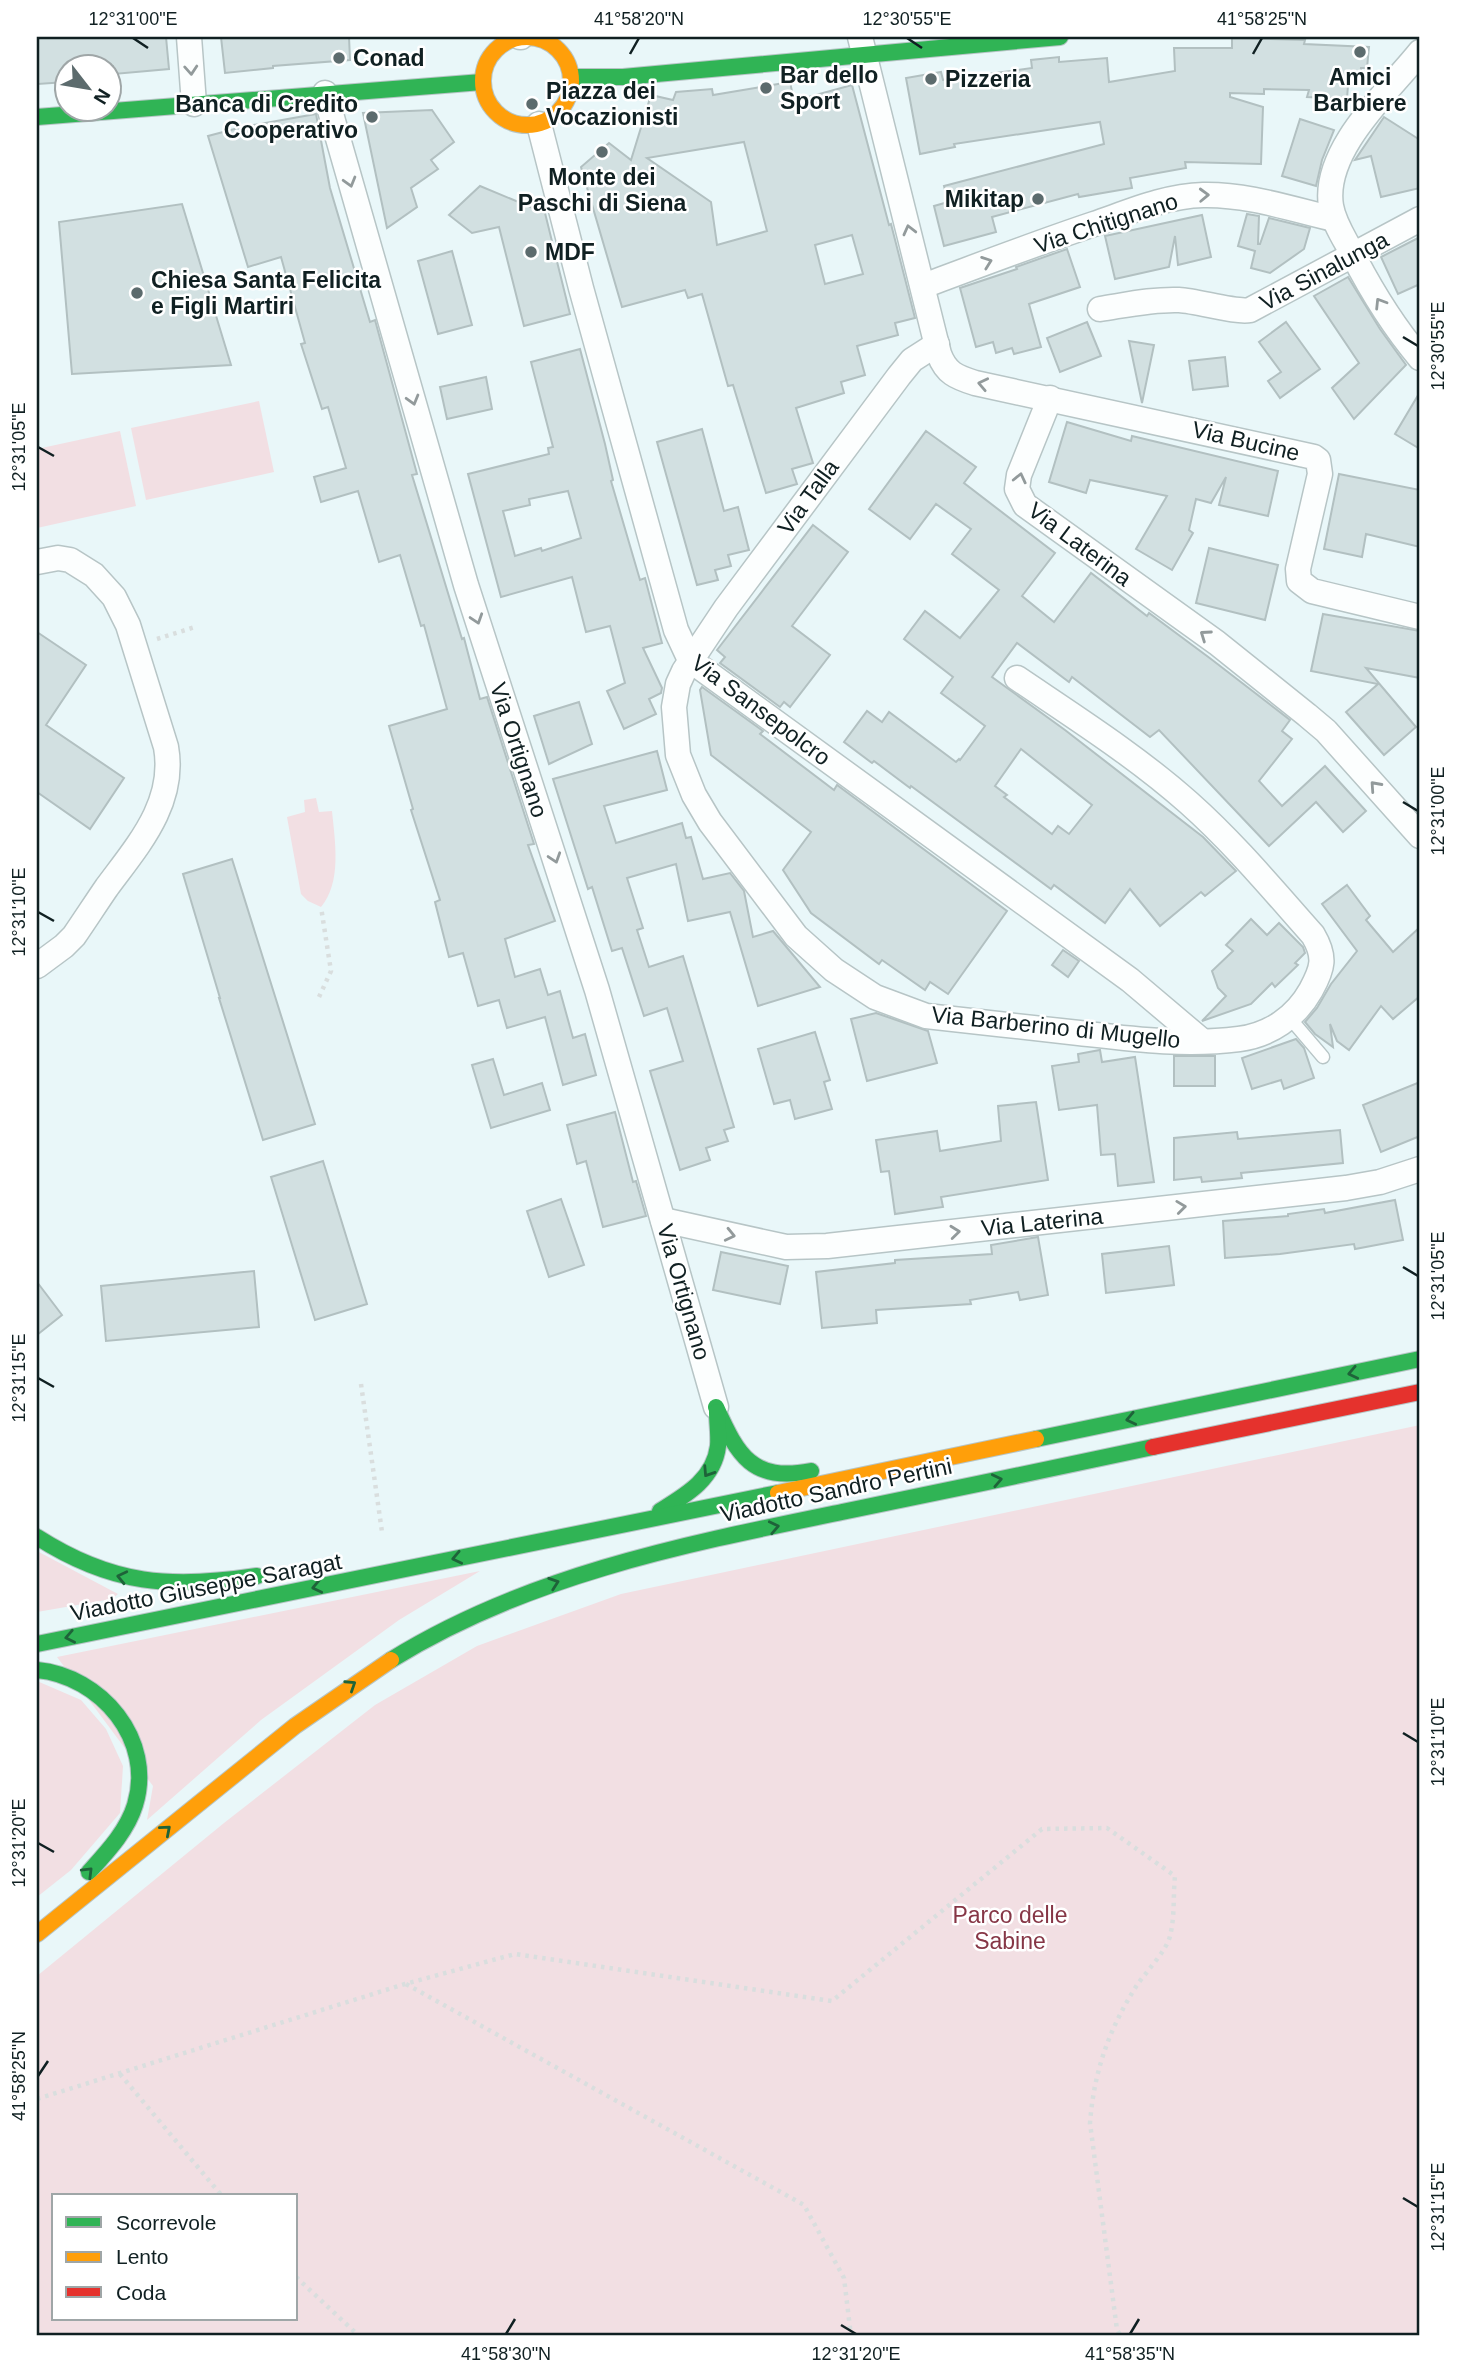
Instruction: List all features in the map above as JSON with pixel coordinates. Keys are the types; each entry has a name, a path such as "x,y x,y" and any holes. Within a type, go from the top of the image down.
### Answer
{"main road":[{"path":"521,37 534,37 548,42 567,62 571,77 571,88 560,111 539,124 524,126 509,122 497,114 488,102 482,82 487,61 496,50 521,37"},
{"path":"571,77 623,77 862,46 1060,37"},
{"path":"37,117 482,82"},
{"name":"Viadotto Sandro Pertini","path":"384,1574 1420,1359"},
{"name":"Viadotto Sandro Pertini","path":"37,1934 295,1724 383,1664 443,1630 512,1598 586,1572 730,1536 1420,1392"},
{"path":"716,1407 741,1453 748,1461 769,1472 785,1474 867,1465 908,1466"},
{"path":"644,1521 697,1486 712,1468 718,1447 716,1407"},
{"path":"37,1537 83,1564 130,1579 216,1583 274,1574"},
{"path":"336,1567 384,1574"},
{"name":"Viadotto Giuseppe Saragat","path":"37,1644 384,1574"},
{"path":"37,1670 58,1673 83,1683 111,1707 133,1745 139,1775 135,1805 119,1837 88,1873 37,1917"}],"street":[{"path":"189,37 194,104"},
{"path":"862,46 945,369 975,383 1050,398"},
{"path":"1420,52 1375,103 1347,144 1332,183 1330,204 1334,219 1383,309 1420,358"},
{"name":"Via Ortignano","path":"325,93 466,585 597,990 716,1407"},
{"name":"Via Sansepolcro","path":"539,124 581,288 676,630 690,660 1130,980 1201,1040"},
{"name":"Via Chitignano","path":"923,286 1090,225 1174,198 1225,196 1334,219"},
{"name":"Via Sinalunga","path":"1100,309 1174,299 1243,312 1420,219"},
{"name":"Via Talla","path":"690,660 879,400 912,360 937,344"},
{"name":"Via Laterina","path":"1050,398 1019,475 1017,489 1025,505 1236,657 1298,707 1326,731 1420,836"},
{"name":"Via Bucine","path":"1050,398 1314,457 1320,465 1320,474 1298,569 1299,581 1312,591 1420,617"},
{"path":"37,562 58,558 71,560 94,575 114,597 128,625 169,764 163,798 150,827 74,936 37,966"},
{"name":"Via Barberino di Mugello","path":"690,660 675,696 674,730 681,766 694,795 710,822 796,936 834,970 876,997 926,1016 1156,1041 1241,1039 1269,1030 1289,1017 1308,995 1320,971 1322,954 1313,935 1226,837 1187,800 1138,760 1017,678"},
{"name":"Via Laterina","path":"663,1220 786,1247 827,1246 1346,1188 1380,1182 1420,1168"}],"lane":[{"path":"1289,1017 1323,1057"}],"path":[{"path":"152,640 195,627"},
{"path":"319,997 331,971 321,907"},
{"path":"361,1384 382,1532"},
{"path":"37,2099 405,1984 515,1954 832,2000 1042,1829 1107,1828 1175,1876 1170,1938 1136,1987 1116,2022 1102,2055 1093,2090 1090,2123 1117,2330 1121,2336"},
{"path":"405,1984 804,2205 844,2278 851,2336"},
{"path":"120,2074 220,2194"},
{"path":"298,2279 359,2336"}],"green space":[{"path":"259,401 274,472 146,500 131,428"},
{"path":"120,431 136,506 37,528 37,449"},
{"path":"316,798 319,812 332,811 335,848 332,886 321,907 301,894 287,817 305,812 304,800"},
{"name":"Parco delle Sabine","path":"1420,1425 1420,2336 37,2336 37,1976 224,1823 375,1705 477,1646 621,1594"},
{"path":"37,1551 118,1594 112,1599 37,1612"},
{"path":"480,1571 399,1620 261,1720 147,1820 153,1786 57,1657"},
{"path":"37,1681 81,1700 106,1729 123,1766 120,1813 71,1870 37,1897"}],"building":[{"path":"37,37 166,37 169,69 122,73 122,52 52,52 52,83 38,84"},
{"path":"221,37 349,37 350,60 225,73"},
{"path":"1232,38 1305,40 1304,44 1369,47 1367,68 1361,68 1359,86 1348,85 1347,99 1307,97 1309,90 1264,89 1264,94 1230,93 1230,97 1263,107 1261,164 1185,162 1186,168 1130,178 1132,188 1079,197 1078,194 992,217 996,232 944,246 934,206 948,202 944,186 1104,144 1100,122 954,144 955,147 920,154 906,78 941,72 943,80 1032,68 1031,60 1059,57 1059,62 1107,58 1109,82 1175,71 1174,48 1232,48"},
{"path":"790,82 794,101 852,85 915,318 895,323 898,335 857,346 865,375 841,382 844,393 796,408 813,463 792,469 797,484 766,493 733,385 728,386 702,294 688,298 685,290 622,307 581,167 609,143 631,160 651,95 673,100 676,92 712,89 713,95","holes":["744,142 767,231 717,245 711,202 647,158","852,235 863,274 825,284 815,245"]},
{"path":"432,110 454,142 431,160 438,169 411,188 417,207 387,228 363,113"},
{"path":"316,114 330,188 370,322 375,320 417,474 412,475 462,639 464,638 480,699 487,697 534,844 528,845 555,921 505,939 515,977 540,969 548,995 560,991 573,1038 585,1034 596,1075 563,1085 545,1017 507,1028 499,1000 478,1006 463,953 449,957 435,902 440,900 411,810 413,809 389,726 447,709 424,625 421,626 400,555 379,562 358,491 321,502 314,477 346,468 328,407 322,409 301,344 305,343 281,257 248,267 208,136"},
{"path":"1384,117 1420,140 1420,188 1381,197 1371,156 1355,160"},
{"path":"1300,119 1334,130 1322,160 1316,186 1282,176"},
{"path":"480,186 545,213 570,314 524,326 499,227 472,233 449,215"},
{"name":"Chiesa Santa Felicita e Figli Martiri","path":"182,204 231,365 72,374 59,222"},
{"path":"1247,214 1259,216 1258,244 1269,218 1310,228 1304,249 1270,273 1251,268 1255,251 1238,246"},
{"path":"1202,215 1211,257 1178,265 1175,236 1169,267 1115,279 1105,236"},
{"path":"1420,237 1420,284 1398,294 1381,257"},
{"path":"1067,249 1080,287 1029,304 1041,347 1014,354 1012,348 996,353 993,342 976,347 960,288"},
{"path":"452,251 472,325 438,334 418,261"},
{"path":"1348,277 1406,365 1354,419 1332,388 1359,363 1314,296"},
{"path":"1087,322 1101,356 1060,372 1047,338"},
{"path":"1286,322 1320,369 1280,398 1268,381 1281,372 1259,342"},
{"path":"1129,341 1154,345 1142,403"},
{"path":"580,349 605,444 613,480 611,481 640,580 645,578 662,643 643,648 662,688 661,693 649,699 656,714 624,729 607,691 625,683 610,626 586,632 572,577 501,597 468,474 549,454 548,448 553,447 531,362","holes":["568,491 581,538 542,551 541,548 515,556 503,511 530,505 529,499"]},
{"path":"1225,357 1228,386 1193,390 1189,361"},
{"path":"486,377 492,409 447,419 440,387"},
{"path":"1420,392 1420,449 1395,434"},
{"path":"1067,422 1131,441 1132,436 1278,471 1268,516 1219,505 1226,477 1211,503 1196,499 1189,530 1193,533 1172,570 1136,549 1167,496 1090,480 1086,493 1049,482"},
{"path":"702,429 724,511 738,507 749,550 728,555 731,566 715,570 718,580 697,585 657,442"},
{"path":"926,431 976,467 964,483 1055,553 1022,596 1054,622 1091,573 1147,616 1149,613 1290,720 1282,731 1292,739 1259,781 1282,806 1325,766 1366,811 1343,832 1316,802 1269,846 1159,730 1150,737 1072,677 1069,682 1017,643 992,677 1203,837 1236,871 1205,896 1201,892 1160,926 1130,889 1105,923 1054,885 1051,889 911,786 910,788 844,742 867,711 882,722 889,712 956,762 985,726 941,693 953,677 904,639 925,611 960,638 999,590 952,554 971,529 936,504 910,539 869,509","holes":["1021,749 1092,805 1069,834 1058,826 1052,834 1004,797 1007,795 995,786"]},
{"path":"1339,474 1420,490 1420,547 1366,534 1362,557 1324,549"},
{"path":"813,525 848,552 792,626 830,655 790,707 784,702 780,707 720,663 725,657 717,650"},
{"path":"1209,548 1278,565 1265,620 1196,603"},
{"path":"1323,614 1420,631 1420,678 1366,668 1416,727 1384,755 1346,712 1378,684 1311,671"},
{"path":"37,632 86,665 46,725 124,778 90,829 37,792"},
{"path":"702,687 763,731 760,734 834,790 837,785 1007,911 948,994 930,982 925,990 882,960 879,964 811,913 783,870 811,832 711,755 700,690"},
{"path":"579,702 592,744 549,764 534,716"},
{"path":"657,751 667,790 604,806 616,843 682,823 686,838 691,837 703,879 730,873 744,891 753,937 773,931 820,987 758,1006 730,912 688,921 676,864 627,878 643,928 637,930 649,967 683,956 734,1127 724,1130 728,1141 706,1148 710,1160 680,1170 650,1071 683,1061 667,1008 644,1016 622,948 612,951 592,887 588,889 553,779"},
{"path":"232,859 315,1124 263,1140 183,874"},
{"path":"1347,885 1370,916 1366,920 1393,952 1420,927 1420,996 1393,1019 1381,1006 1349,1050 1337,1041 1330,1024 1333,1047 1315,1034 1305,1022 1357,951 1322,904"},
{"path":"1251,919 1267,935 1279,923 1303,947 1305,953 1295,963 1298,965 1275,987 1272,983 1251,1004 1202,1021 1226,996 1218,988 1212,971 1233,951 1226,945"},
{"path":"1063,950 1079,961 1068,977 1052,965"},
{"path":"876,1013 928,1031 937,1063 867,1081 851,1019"},
{"path":"815,1032 830,1080 824,1082 832,1109 795,1119 790,1100 774,1104 758,1049"},
{"path":"1296,1039 1304,1048 1314,1078 1284,1089 1281,1080 1252,1089 1242,1058"},
{"path":"1100,1050 1102,1062 1135,1057 1154,1182 1118,1186 1115,1154 1101,1155 1097,1105 1059,1110 1052,1066 1079,1062 1078,1054"},
{"path":"1174,1056 1215,1056 1215,1086 1174,1086"},
{"path":"493,1059 504,1095 542,1083 550,1110 491,1128 472,1065"},
{"path":"1420,1082 1420,1136 1381,1152 1363,1105"},
{"path":"1036,1102 1048,1180 941,1197 943,1207 895,1214 889,1171 881,1172 876,1140 937,1131 940,1151 1001,1141 998,1106"},
{"path":"615,1112 633,1182 636,1181 646,1216 603,1227 586,1161 577,1164 567,1125"},
{"path":"1340,1130 1343,1163 1241,1173 1242,1178 1202,1182 1201,1177 1174,1180 1174,1138 1237,1132 1238,1139"},
{"path":"323,1161 367,1304 315,1320 271,1177"},
{"path":"561,1199 584,1265 549,1277 527,1211"},
{"path":"1395,1200 1403,1240 1355,1249 1354,1244 1225,1258 1223,1221 1288,1216 1324,1209 1325,1213"},
{"path":"1038,1237 1048,1295 1020,1300 1018,1292 970,1300 971,1304 876,1310 877,1323 822,1328 816,1272 895,1263 895,1260 992,1254 991,1245"},
{"path":"1169,1246 1174,1285 1106,1293 1102,1254"},
{"path":"721,1252 788,1266 780,1304 713,1290"},
{"path":"254,1271 259,1327 106,1341 101,1286"},
{"path":"37,1282 62,1315 37,1335"}],"traffic: fast":[{"path":"571,77 623,77 1060,37"},
{"path":"37,117 482,82"},
{"path":"1036,1439 1420,1359"},
{"path":"716,1407 740,1452 750,1462 774,1473 811,1471"},
{"path":"660,1511 697,1485 711,1468 718,1446 717,1412"},
{"path":"391,1660 443,1631 497,1606 609,1566 725,1537 1153,1447"},
{"path":"37,1644 778,1493"},
{"path":"37,1537 91,1565 143,1579 197,1582 257,1576"},
{"path":"37,1670 82,1684 101,1698 118,1715 130,1735 137,1757 139,1781 131,1815 116,1841 89,1872"}],"traffic: slow":[{"path":"527,37 552,44 564,56 571,81 564,106 552,118 527,125 502,118 490,106 483,81 490,56 502,44 527,37"},
{"path":"778,1493 1036,1439"},
{"path":"37,1934 295,1726 391,1660"}],"traffic: jam":[{"path":"1153,1447 1420,1392"}],"place":[{"name":"Amici Barbiere","path":"1360,52"},
{"name":"Conad","path":"339,58"},
{"name":"Pizzeria","path":"931,79"},
{"name":"Bar dello Sport","path":"766,88"},
{"name":"Piazza dei Vocazionisti","path":"532,104"},
{"name":"Banca di Credito Cooperativo","path":"372,117"},
{"name":"Monte dei Paschi di Siena","path":"602,152"},
{"name":"Mikitap","path":"1038,199"},
{"name":"MDF","path":"531,252"},
{"name":"Chiesa Santa Felicita e Figli Martiri","path":"137,293"}]}
